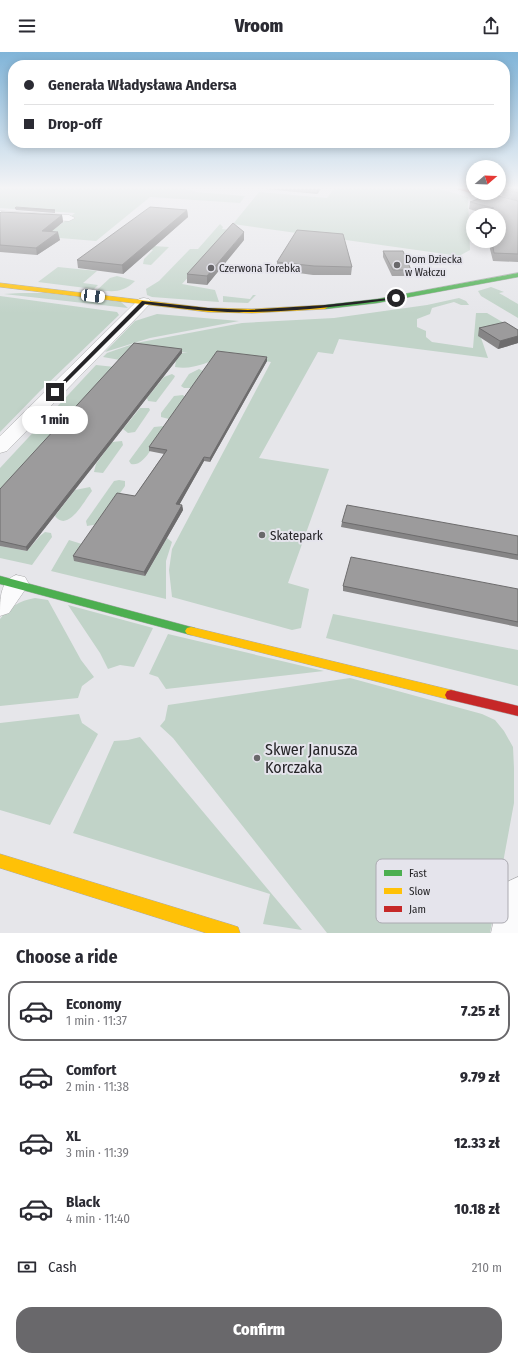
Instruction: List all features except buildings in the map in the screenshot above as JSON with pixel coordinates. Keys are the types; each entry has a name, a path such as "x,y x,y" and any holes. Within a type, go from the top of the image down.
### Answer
{"main road":[{"path":"0,285 208,310 248,311 293,309 377,301 518,275"},
{"path":"8,582 160,623 516,714"},
{"path":"0,860 232,933"}],"street":[{"path":"0,447 144,302"},
{"path":"0,606 8,582"},
{"path":"511,933 518,896"}],"green space":[{"path":"0,230 109,230 96,241 0,233"},
{"path":"215,230 231,230 182,284 215,290 219,302 152,297 147,295 146,289 159,281 190,249 198,249"},
{"path":"276,230 466,230 466,248 470,248 470,250 459,256"},
{"path":"153,246 169,247 151,265 143,264 144,259 153,250 149,249"},
{"path":"58,267 97,271 83,283 98,285 94,289 38,282"},
{"path":"117,276 135,281 126,288 118,291 97,290 110,278"},
{"path":"491,287 504,292 499,293 518,304 518,318 481,296 478,291"},
{"path":"46,293 121,302 128,308 4,294"},
{"path":"253,295 256,295 248,303 223,302 223,296 250,299"},
{"path":"0,296 117,312 119,315 0,432"},
{"path":"459,298 466,301 469,305 461,305 454,302 432,308 430,314 417,319 417,327 426,331 426,337 432,342 473,348 476,313 487,313 511,327 480,335 488,358 339,339 333,354 318,352 259,458 329,469 288,583 309,589 301,628 292,630 172,597 169,570 172,549 271,362 224,354 194,367 181,368 175,367 176,360 182,353 188,353 135,346 120,360 103,357 107,353 136,343 242,323 334,318 427,305"},
{"path":"157,314 239,321 150,338 105,352 135,321"},
{"path":"96,365 115,367 0,495 0,468"},
{"path":"199,369 205,372 193,388 184,388 181,386 189,374"},
{"path":"172,374 175,376 174,378 156,402 148,401 147,398 164,377"},
{"path":"183,395 185,397 169,419 161,417 161,413 174,396"},
{"path":"140,408 149,408 150,410 135,432 128,433 123,429"},
{"path":"164,426 155,444 146,457 136,464 131,464 129,461 154,427"},
{"path":"122,441 123,445 103,473 94,472 96,464 112,442"},
{"path":"114,481 125,481 125,486 99,524 87,526 86,521"},
{"path":"90,487 92,491 75,514 65,521 60,520 55,516 75,490"},
{"path":"45,532 51,533 52,537 32,565 0,558 0,546 27,551"},
{"path":"167,538 172,542 166,561 166,599 51,571 69,540 85,545 145,576"},
{"path":"35,598 48,600 81,660 94,677 82,686 78,698 0,706 0,619 15,605"},
{"path":"68,605 153,628 134,667 120,665 108,669 100,653"},
{"path":"333,614 518,650 518,686 326,638"},
{"path":"168,634 324,671 166,689 158,677 149,674"},
{"path":"350,678 482,714 495,720 504,731 513,747 514,803 504,859 376,859 376,923 492,923 490,933 327,933 173,738 160,726 165,720 168,705"},
{"path":"79,714 82,723 98,734 50,825 0,810 0,723"},
{"path":"140,737 302,930 263,924 270,894 73,833 114,741"}],"traffic: fast":[{"path":"325,307 377,301 518,275"},
{"path":"0,580 191,631"}],"traffic: slow":[{"path":"0,285 208,310 252,311 325,307"},
{"path":"191,631 451,695"},
{"path":"0,861 232,933"}],"traffic: jam":[{"path":"451,695 518,711"}],"place":[{"name":"Dom Dziecka w Wałczu","path":"397,265"},
{"name":"Czerwona Torebka","path":"211,268"},
{"name":"Skatepark","path":"262,535"},
{"name":"Skwer Janusza Korczaka","path":"257,758"}],"route":[{"path":"55,392 144,302 208,310 248,311 293,309 396,298"}]}
